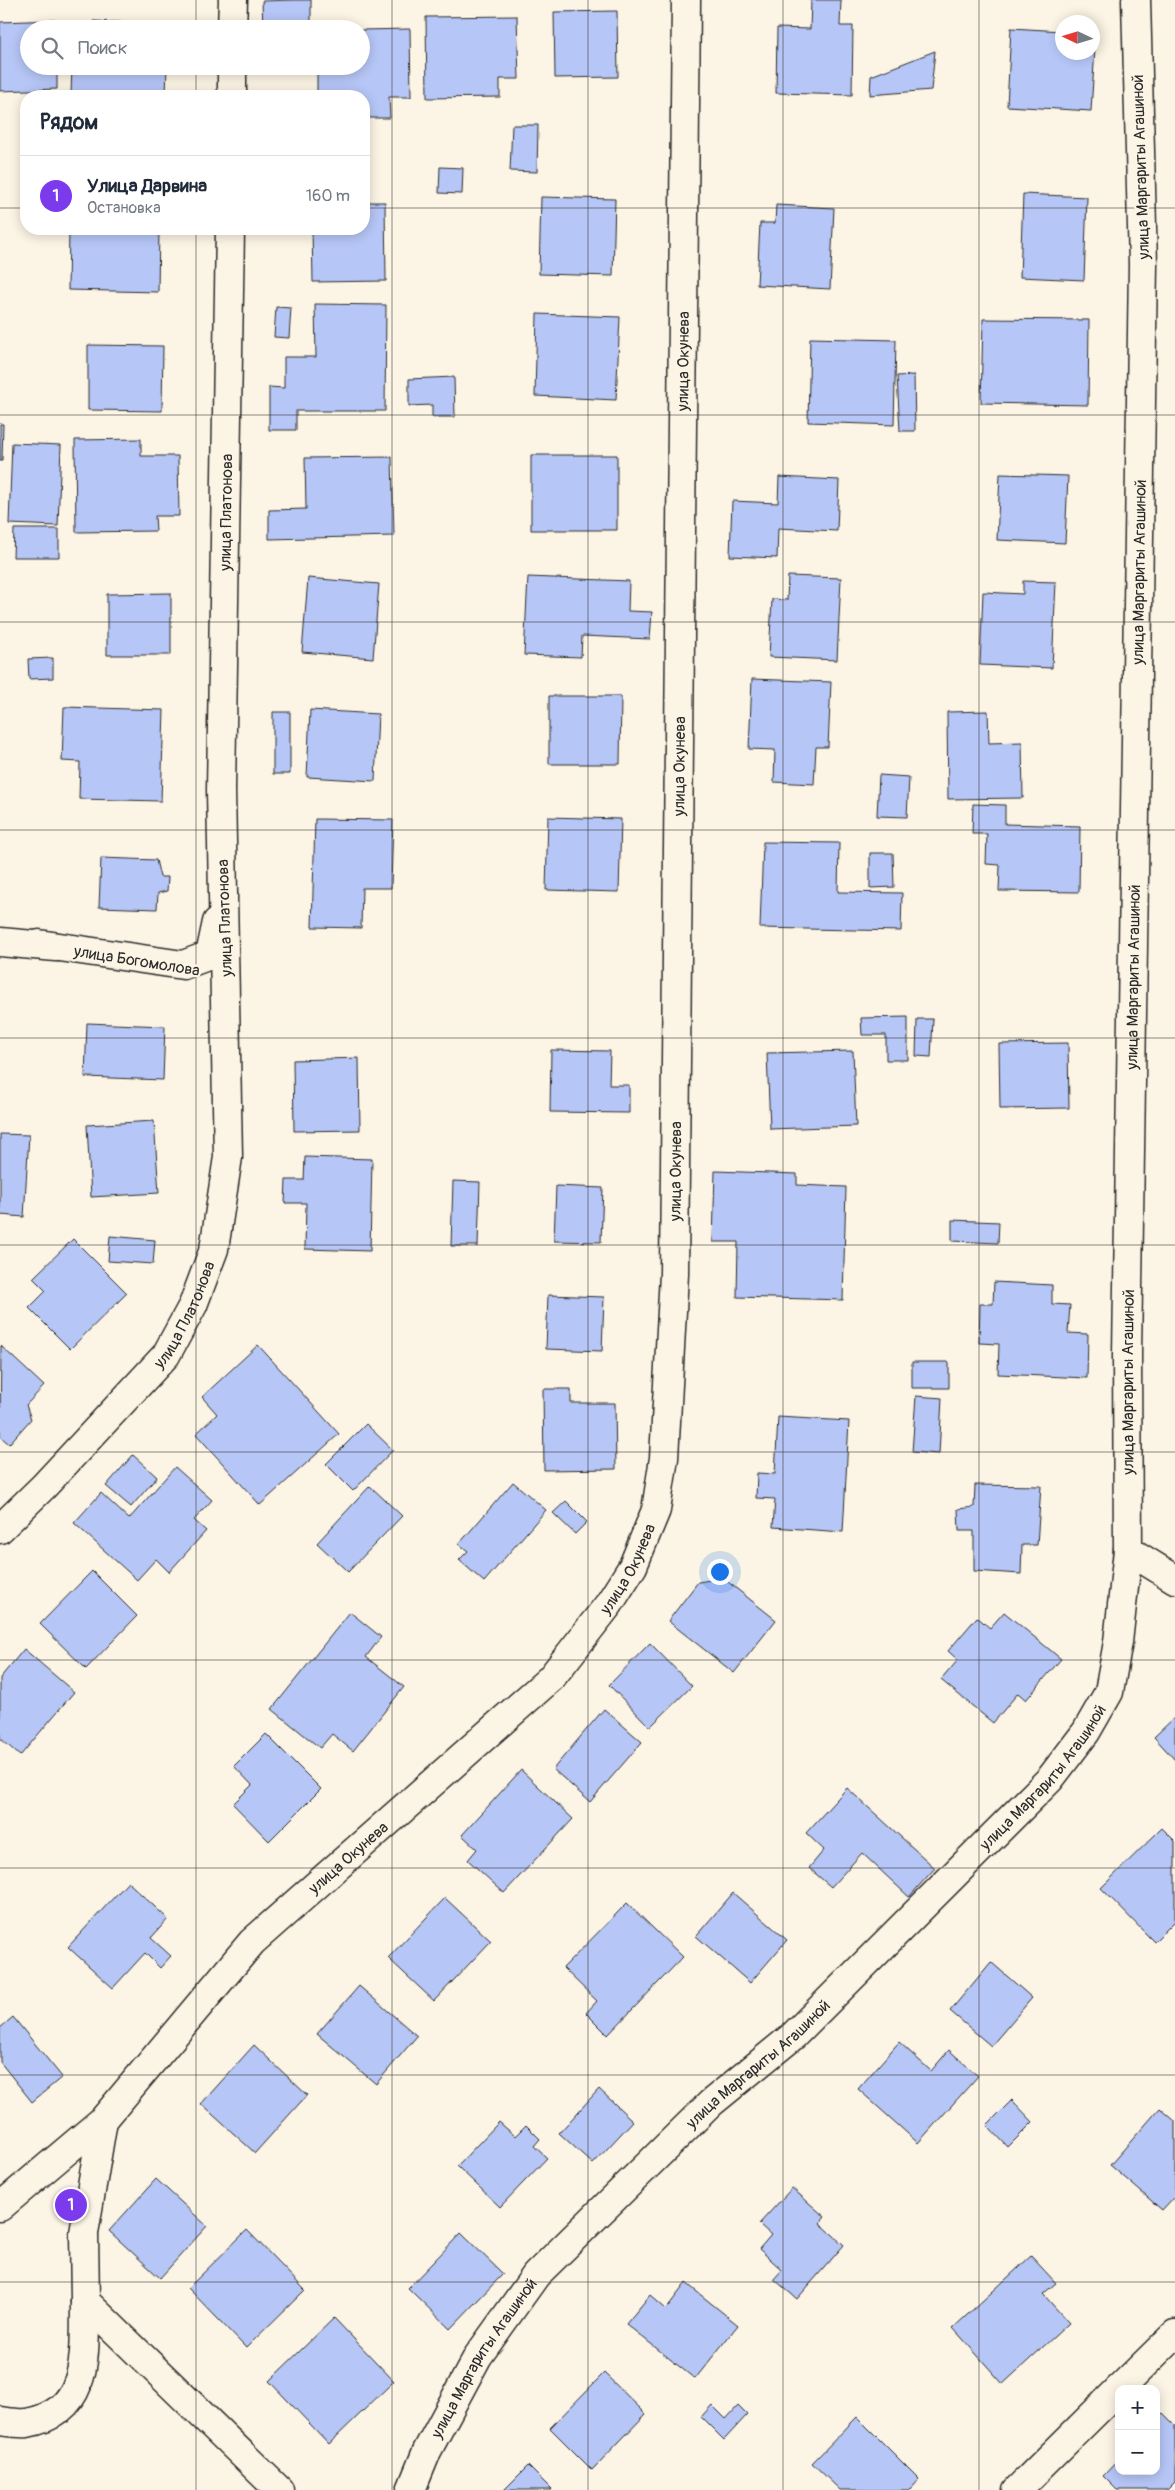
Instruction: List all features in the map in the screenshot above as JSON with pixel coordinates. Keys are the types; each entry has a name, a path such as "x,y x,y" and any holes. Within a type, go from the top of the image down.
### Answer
{"street":[{"path":"232,20 233,0"},
{"name":"улица Окунева","path":"0,2207 103,2120 252,1942 551,1678 614,1596 633,1566 656,1510 664,1458 674,1274 686,0"},
{"name":"улица Маргариты Агашиной","path":"411,2490 427,2451 478,2356 536,2275 711,2103 800,2029 1050,1779 1086,1732 1109,1692 1118,1642 1128,1550 1127,1355 1143,264 1136,0"},
{"path":"232,75 232,90"},
{"name":"улица Платонова","path":"0,1529 44,1486 166,1355 193,1305 214,1249 228,1157 221,790 230,235"},
{"path":"183,965 210,955 216,922 222,846"},
{"name":"улица Богомолова","path":"0,942 39,944 96,954 205,968 212,979 227,1035"},
{"path":"1128,1550 1175,1579"},
{"path":"0,2421 26,2423 54,2413 76,2392 84,2364 84,2233 103,2120"},
{"path":"85,2301 279,2490"},
{"path":"1123,2385 1175,2334"},
{"path":"1017,2490 1115,2393"}],"building":[{"path":"311,0 311,20 263,20 262,1"},
{"path":"811,0 841,0 840,26 853,26 852,95 776,93 777,28 810,29"},
{"path":"617,11 618,77 555,78 554,12"},
{"path":"517,16 519,79 500,79 500,97 427,98 426,17"},
{"path":"20,21 20,75 57,75 57,89 0,91 0,22"},
{"path":"1011,28 1055,31 1055,60 1094,60 1091,111 1007,106"},
{"path":"410,29 411,97 389,97 390,118 370,118 370,90 317,90 317,75 370,75 370,30"},
{"path":"935,51 931,90 870,95 871,76"},
{"path":"72,75 167,75 166,90 71,90"},
{"path":"512,125 538,125 537,172 510,171"},
{"path":"440,167 463,168 462,194 439,193"},
{"path":"1023,194 1087,197 1084,280 1020,277"},
{"path":"541,197 615,199 613,276 539,274"},
{"path":"370,202 385,202 386,281 313,282 312,235 370,235"},
{"path":"776,205 834,208 830,289 757,285 760,223 775,223"},
{"path":"69,235 159,235 158,292 68,290"},
{"path":"315,304 386,305 385,411 296,411 296,430 269,430 269,387 284,388 284,357 316,357"},
{"path":"276,307 291,308 289,338 274,337"},
{"path":"537,314 620,317 616,400 535,396"},
{"path":"983,319 1089,320 1088,405 981,403"},
{"path":"810,338 896,340 894,425 808,422"},
{"path":"88,345 163,346 162,411 88,410"},
{"path":"914,375 915,431 900,431 897,376"},
{"path":"454,377 455,417 432,417 432,405 409,406 409,379"},
{"path":"0,424 3,424 2,461 0,461"},
{"path":"141,439 141,456 178,456 179,516 155,516 156,531 76,532 75,440"},
{"path":"12,443 61,445 58,526 9,524"},
{"path":"531,455 617,455 617,530 531,530"},
{"path":"392,457 394,536 269,539 269,510 306,509 305,458"},
{"path":"1000,474 1068,476 1065,543 997,540"},
{"path":"779,477 839,480 837,531 778,528 777,558 730,556 732,501 778,503"},
{"path":"14,529 59,529 59,557 13,557"},
{"path":"788,576 841,578 837,660 769,657 772,599 787,600"},
{"path":"528,577 629,581 628,611 652,612 650,639 582,636 581,657 524,655"},
{"path":"308,578 379,584 373,658 302,652"},
{"path":"1023,581 1056,582 1052,668 980,665 983,592 1023,594"},
{"path":"171,593 171,655 107,655 107,594"},
{"path":"53,658 53,678 29,679 28,659"},
{"path":"752,679 831,682 828,747 816,747 814,784 774,782 775,750 749,749"},
{"path":"549,696 621,696 620,764 549,764"},
{"path":"64,707 164,710 161,801 79,799 80,762 62,761"},
{"path":"310,710 378,714 375,781 307,777"},
{"path":"988,711 989,743 1022,742 1023,798 948,799 947,712"},
{"path":"273,712 290,712 290,774 273,774"},
{"path":"879,775 909,777 907,817 877,816"},
{"path":"973,804 1005,805 1005,824 1080,826 1079,892 999,891 1000,865 986,864 987,834 972,834"},
{"path":"548,817 621,819 619,892 546,890"},
{"path":"315,819 393,820 391,888 362,888 361,928 312,927"},
{"path":"763,842 839,843 838,892 902,893 901,931 760,928"},
{"path":"870,853 893,853 894,887 870,888"},
{"path":"101,858 156,860 160,877 168,877 167,891 158,893 157,909 99,907"},
{"path":"908,1017 908,1060 886,1060 886,1035 862,1035 861,1018"},
{"path":"917,1019 933,1019 931,1057 916,1056"},
{"path":"87,1023 165,1026 163,1080 85,1077"},
{"path":"1068,1043 1069,1108 1000,1109 999,1044"},
{"path":"551,1050 610,1051 609,1085 629,1085 629,1113 550,1112"},
{"path":"853,1051 856,1126 770,1129 767,1053"},
{"path":"359,1058 360,1130 294,1131 293,1060"},
{"path":"154,1121 159,1193 91,1197 87,1125"},
{"path":"0,1134 29,1135 24,1217 0,1215"},
{"path":"305,1157 372,1159 370,1251 305,1249 306,1203 285,1203 286,1180 304,1180"},
{"path":"715,1171 797,1174 797,1185 846,1187 843,1300 737,1297 738,1242 713,1242"},
{"path":"453,1181 480,1182 478,1246 451,1246"},
{"path":"556,1186 603,1188 601,1242 554,1241"},
{"path":"952,1220 999,1222 998,1243 952,1241"},
{"path":"110,1236 155,1240 153,1264 108,1261"},
{"path":"73,1239 127,1293 70,1349 29,1308 46,1291 33,1278"},
{"path":"994,1282 1052,1285 1052,1304 1070,1305 1068,1333 1088,1334 1087,1378 998,1374 999,1344 979,1343 980,1304 993,1304"},
{"path":"548,1295 604,1297 602,1351 546,1349"},
{"path":"258,1345 339,1434 260,1505 196,1434 217,1414 202,1397"},
{"path":"1,1346 44,1386 26,1405 31,1419 9,1444 0,1436"},
{"path":"912,1362 949,1362 949,1388 912,1388"},
{"path":"543,1389 571,1389 571,1403 615,1403 616,1469 544,1470"},
{"path":"916,1396 942,1398 939,1454 912,1452"},
{"path":"778,1417 849,1421 843,1532 773,1527 775,1499 756,1498 757,1473 775,1474"},
{"path":"366,1424 393,1450 353,1491 326,1464"},
{"path":"133,1455 157,1477 131,1507 106,1486"},
{"path":"175,1467 212,1500 194,1520 206,1531 169,1572 156,1559 137,1580 74,1523 101,1493 129,1519"},
{"path":"513,1482 546,1510 484,1582 459,1560 468,1551 459,1544"},
{"path":"975,1485 1041,1486 1037,1545 1022,1545 1021,1574 974,1571 974,1531 959,1531 958,1509 974,1507"},
{"path":"370,1486 402,1516 348,1572 317,1543"},
{"path":"566,1501 587,1522 575,1534 553,1513"},
{"path":"92,1571 137,1616 86,1669 40,1624"},
{"path":"723,1578 776,1620 734,1673 668,1621 698,1582"},
{"path":"350,1612 381,1637 366,1657 404,1687 353,1751 332,1734 320,1748 272,1709"},
{"path":"1004,1612 1061,1659 1026,1700 1018,1693 993,1723 941,1680 958,1660 948,1651 977,1617 990,1628"},
{"path":"650,1643 692,1686 650,1727 609,1685"},
{"path":"24,1649 74,1692 20,1756 0,1738 0,1678"},
{"path":"604,1709 642,1742 590,1802 553,1769"},
{"path":"1175,1717 1175,1760 1154,1737"},
{"path":"266,1734 321,1789 269,1841 233,1804 252,1785 234,1766"},
{"path":"521,1770 573,1819 504,1893 468,1860 477,1849 462,1835"},
{"path":"847,1788 935,1868 909,1897 862,1853 831,1887 809,1868 824,1850 806,1833"},
{"path":"1162,1828 1175,1841 1175,1921 1154,1942 1101,1888"},
{"path":"128,1882 168,1919 151,1938 171,1956 160,1968 145,1953 113,1988 68,1947"},
{"path":"733,1893 787,1940 750,1983 696,1936"},
{"path":"445,1898 491,1941 434,2001 388,1958"},
{"path":"627,1903 683,1957 608,2035 586,2013 597,2001 563,1968"},
{"path":"991,1962 1032,1998 991,2046 950,2011"},
{"path":"359,1986 417,2036 376,2084 317,2034"},
{"path":"13,2017 62,2077 32,2102 0,2062 0,2028"},
{"path":"899,2042 931,2071 949,2050 978,2076 918,2143 858,2089"},
{"path":"254,2045 307,2095 255,2153 201,2104"},
{"path":"599,2089 633,2121 593,2164 559,2133"},
{"path":"1012,2100 1033,2122 1008,2147 987,2125"},
{"path":"1160,2108 1175,2121 1175,2196 1162,2210 1110,2165"},
{"path":"499,2122 515,2136 526,2125 540,2139 534,2146 547,2158 500,2207 457,2166"},
{"path":"156,2179 207,2226 160,2278 109,2231"},
{"path":"792,2188 825,2217 820,2223 844,2245 797,2299 774,2279 782,2270 759,2249 771,2235 759,2224"},
{"path":"247,2230 305,2290 246,2348 188,2288"},
{"path":"461,2233 503,2274 450,2329 408,2288"},
{"path":"1031,2256 1056,2283 1043,2294 1069,2323 1003,2384 953,2328"},
{"path":"686,2283 738,2325 695,2379 626,2324 650,2295 666,2309"},
{"path":"334,2318 394,2381 329,2444 269,2381"},
{"path":"604,2373 646,2414 592,2470 550,2428"},
{"path":"712,2405 726,2419 738,2406 747,2415 724,2440 701,2417"},
{"path":"1163,2413 1175,2425 1175,2482 1167,2490 1117,2490 1103,2476 1115,2463 1115,2475 1160,2475 1160,2416"},
{"path":"857,2417 919,2479 909,2490 840,2490 812,2463"},
{"path":"528,2466 552,2490 504,2490"}],"place":[{"name":"Улица Дарвина","path":"71,2205"}]}
